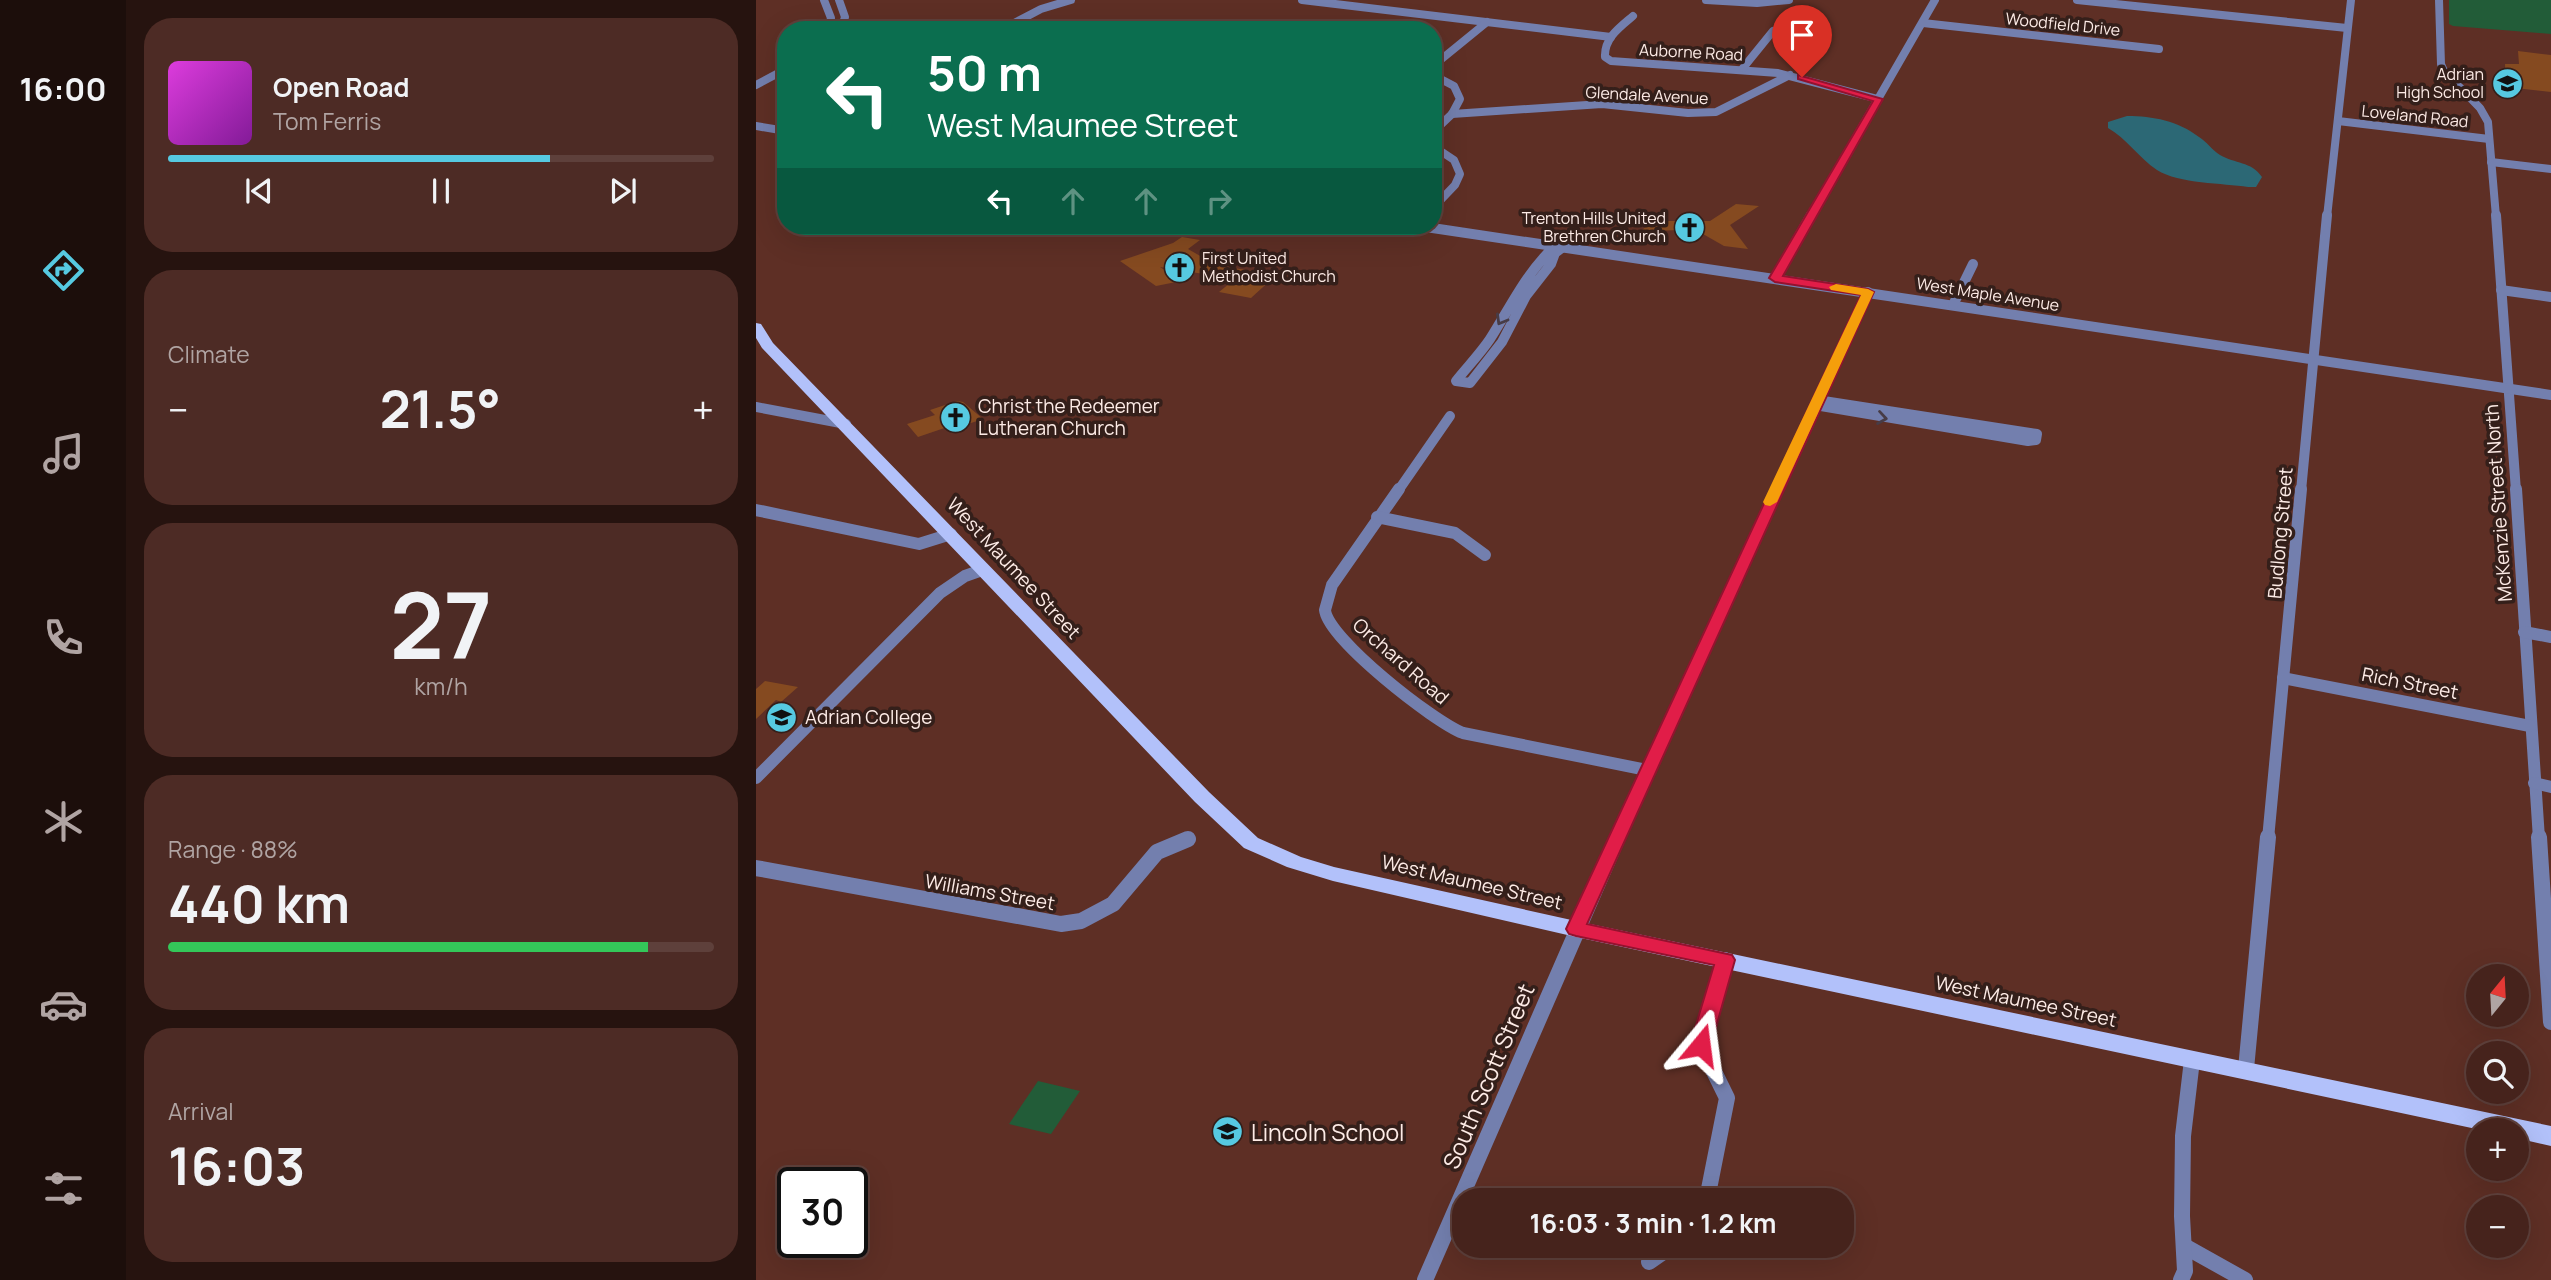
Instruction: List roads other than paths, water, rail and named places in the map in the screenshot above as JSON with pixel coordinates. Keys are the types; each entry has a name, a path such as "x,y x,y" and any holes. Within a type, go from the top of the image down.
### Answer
{"main road":[{"name":"West Maumee Street","path":"756,327 767,345 846,424 982,570 1202,797 1251,843 1294,862 1333,874 1576,929 2246,1069 2551,1136"}],"street":[{"path":"824,0 830,13 829,21"},
{"path":"839,0 844,11 844,21"},
{"path":"1018,21 1041,9 1071,0"},
{"path":"1302,0 1611,37 1633,16"},
{"path":"1706,0 1757,3 1789,0"},
{"path":"1775,278 1935,0"},
{"path":"2077,0 2347,28"},
{"name":"Budlong Street","path":"2246,1069 2351,0"},
{"name":"McKenzie Street North","path":"2439,0 2441,64 2444,71 2480,108 2488,122 2509,390 2551,1022"},
{"path":"830,13 844,11"},
{"path":"1442,59 1487,22"},
{"name":"Woodfield Drive","path":"1923,23 2159,49"},
{"path":"1743,68 1773,31"},
{"name":"Auborne Road","path":"1611,37 1604,51 1605,57 1611,61 1743,68 1790,75 1878,99"},
{"path":"756,85 777,74"},
{"name":"Glendale Avenue","path":"1452,114 1602,104 1709,113 1728,108 1790,75"},
{"path":"1442,80 1458,90 1460,104 1442,123"},
{"path":"756,94 777,83"},
{"name":"Loveland Road","path":"2338,121 2489,139"},
{"path":"756,126 777,130"},
{"path":"1442,152 1460,167 1460,174 1455,186 1442,199"},
{"path":"2491,162 2551,169"},
{"name":"West Maple Avenue","path":"1442,229 2551,396"},
{"path":"1559,246 1551,264 1526,296 1502,342 1470,383 1456,381 1489,340 1514,295 1539,261 1559,246"},
{"path":"1953,305 1973,264"},
{"path":"2501,290 2551,297"},
{"name":"South Scott Street","path":"1425,1280 1647,770 1868,292"},
{"path":"1514,295 1526,296"},
{"path":"1489,340 1502,342"},
{"path":"1816,402 2036,440 2037,434 1949,424"},
{"path":"756,407 846,424"},
{"name":"Orchard Road","path":"1450,416 1332,585 1325,609 1326,618 1349,644 1448,727 1463,733 1647,770"},
{"path":"756,510 919,544 951,534"},
{"path":"1377,517 1455,533 1485,555"},
{"path":"756,778 940,593 965,576 982,570"},
{"path":"2524,632 2551,637"},
{"name":"Rich Street","path":"2283,678 2530,726"},
{"path":"2534,783 2551,787"},
{"name":"Williams Street","path":"756,869 1061,924 1081,921 1113,904 1157,852 1188,839"},
{"path":"1709,1188 1727,1098 1701,1045 1725,960"},
{"path":"2182,1280 2186,1247 2182,1216 2183,1136 2193,1059"},
{"path":"2186,1247 2245,1280"},
{"path":"1648,1262 1654,1258"}],"water":[{"path":"2127,116 2156,118 2183,127 2220,155 2248,165 2262,177 2256,187 2248,187 2166,175 2150,165 2108,128 2108,122"}],"place":[{"name":"Adrian High School","path":"2507,83"},
{"name":"Trenton Hills United Brethren Church","path":"1689,227"},
{"name":"First United Methodist Church","path":"1179,267"},
{"name":"Christ the Redeemer Lutheran Church","path":"955,417"},
{"name":"Adrian College","path":"782,717"},
{"name":"Lincoln School","path":"1228,1132"}]}
